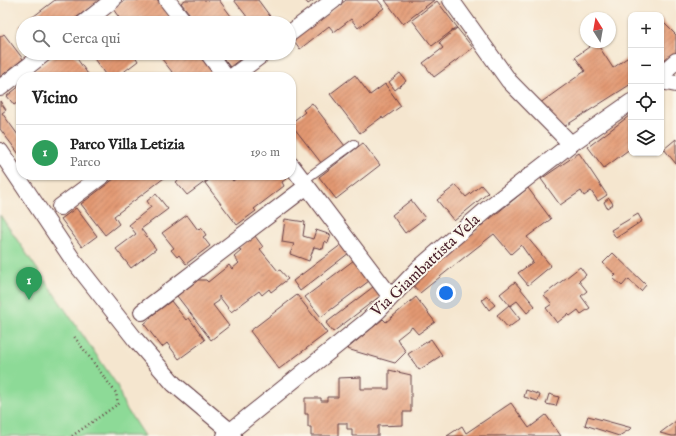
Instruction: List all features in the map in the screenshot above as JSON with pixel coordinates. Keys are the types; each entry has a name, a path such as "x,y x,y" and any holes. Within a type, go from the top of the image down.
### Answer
{"street":[{"path":"93,16 113,0"},
{"path":"167,0 180,16"},
{"path":"296,29 334,0"},
{"path":"451,0 509,81 571,144"},
{"path":"21,72 36,60"},
{"path":"213,60 222,72"},
{"path":"239,72 255,60"},
{"path":"664,75 668,68 676,61"},
{"path":"0,88 16,76"},
{"path":"664,81 676,84"},
{"name":"Via Giambattista Vela","path":"230,435 248,417 367,321 419,268 487,209 571,144 628,104"},
{"path":"0,151 16,175"},
{"path":"296,172 391,297"},
{"path":"19,180 72,260 136,339 174,384 230,435"},
{"path":"60,207 96,180"},
{"path":"142,312 305,184"}],"lane":[{"path":"305,184 354,144"}],"path":[{"path":"72,436 118,404 116,393 73,336"}],"green space":[{"path":"0,215 117,385 124,405 144,436 0,436"}],"building":[{"path":"55,0 100,0 78,16 34,16"},
{"path":"125,0 158,0 170,16 118,16 113,9"},
{"path":"185,0 219,0 231,16 191,16 181,3"},
{"path":"234,0 258,0 270,16 246,16"},
{"path":"305,0 314,0 308,4"},
{"path":"346,0 378,0 384,8 358,28 351,19 334,32 329,26 300,49 296,44 296,35 323,18"},
{"path":"385,0 434,0 403,24"},
{"path":"437,1 457,27 432,46 412,20"},
{"path":"664,23 676,35 676,55 664,62"},
{"path":"457,28 473,48 434,77 423,63 443,48 439,43"},
{"path":"4,34 16,50 16,60 22,60 0,77 0,37"},
{"path":"588,48 600,48 613,68 628,57 628,86 562,128 536,106 585,71 575,57"},
{"path":"49,60 78,60 86,72 32,72"},
{"path":"95,60 138,61 124,72 103,72"},
{"path":"163,60 204,60 214,72 172,72"},
{"path":"224,60 239,60 230,67"},
{"path":"400,73 406,81 395,90 389,82"},
{"path":"355,75 370,95 385,84 401,106 383,119 382,117 360,133 330,94"},
{"path":"16,89 16,104 14,105 7,96"},
{"path":"0,101 6,110 2,113 16,132 16,150 0,129"},
{"path":"312,103 345,146 322,164 296,130 296,119 305,112 303,110"},
{"path":"628,117 628,150 604,168 588,147"},
{"path":"676,139 676,164 664,149"},
{"path":"363,143 380,165 336,199 319,177"},
{"path":"579,153 607,195 598,201 591,191 584,196 581,191 560,205 541,179"},
{"path":"112,180 161,180 114,216 119,224 105,235 81,204"},
{"path":"179,180 207,180 187,195 176,182"},
{"path":"209,180 285,180 282,182 284,186 254,209 256,211 237,225 205,183"},
{"path":"456,185 466,197 481,185 488,193 454,221 437,200"},
{"path":"528,188 551,219 527,237 551,266 528,285 518,273 533,262 521,245 511,254 494,234 420,293 411,283"},
{"path":"156,194 168,209 141,229 156,249 131,268 116,249 136,234 129,225 151,207 147,201"},
{"path":"609,198 613,204 607,208 604,202"},
{"path":"411,200 425,218 405,233 392,215"},
{"path":"76,208 97,236 82,247 61,219"},
{"path":"638,214 642,221 616,238 611,230"},
{"path":"187,215 198,230 201,227 206,235 203,237 210,246 186,264 179,255 177,257 171,250 174,248 162,233"},
{"path":"285,219 305,222 303,236 313,239 316,230 331,235 328,243 325,241 323,249 314,247 309,261 290,254 294,244 282,242"},
{"path":"255,236 263,247 260,249 278,271 280,270 288,279 271,292 269,289 262,295 259,291 231,312 219,296 219,301 213,305 229,326 211,340 177,296 198,280 206,280 208,282 229,265 232,269 239,263 234,257 241,251 239,248"},
{"path":"342,244 349,253 300,291 293,281"},
{"path":"613,253 646,285 641,291 628,279 622,286 613,278 616,275 603,263"},
{"path":"354,260 369,281 321,317 305,297"},
{"path":"580,267 586,275 579,281 587,291 581,296 590,308 581,314 578,310 570,316 568,314 557,323 546,308 552,304 544,295"},
{"path":"515,282 535,306 527,313 517,301 510,306 500,294"},
{"path":"373,287 380,296 333,332 326,323"},
{"path":"297,295 327,333 279,369 250,331"},
{"path":"487,296 495,305 489,310 482,300"},
{"path":"416,297 435,322 418,334 412,327 397,339 406,352 395,363 347,349 383,319 386,322"},
{"path":"171,301 186,320 189,318 205,340 179,359 167,343 162,347 144,324 151,318 150,317"},
{"path":"509,305 520,319 508,328 497,315"},
{"path":"431,339 442,355 419,370 408,354"},
{"path":"389,370 411,375 411,412 403,412 403,425 378,426 378,436 352,436 352,429 347,429 347,423 338,423 338,436 311,436 311,427 308,427 308,414 305,414 305,398 321,398 321,401 327,401 327,397 338,397 338,378 361,377 361,389 389,389"},
{"path":"526,390 540,395 538,401 524,397"},
{"path":"549,394 559,397 556,406 546,404"},
{"path":"511,403 529,428 546,415 561,436 447,436 462,426 466,433"},
{"path":"588,416 632,428 619,436 585,425"},
{"path":"676,421 676,436 660,433"}],"place":[{"name":"Parco Villa Letizia","path":"29,300"}]}
